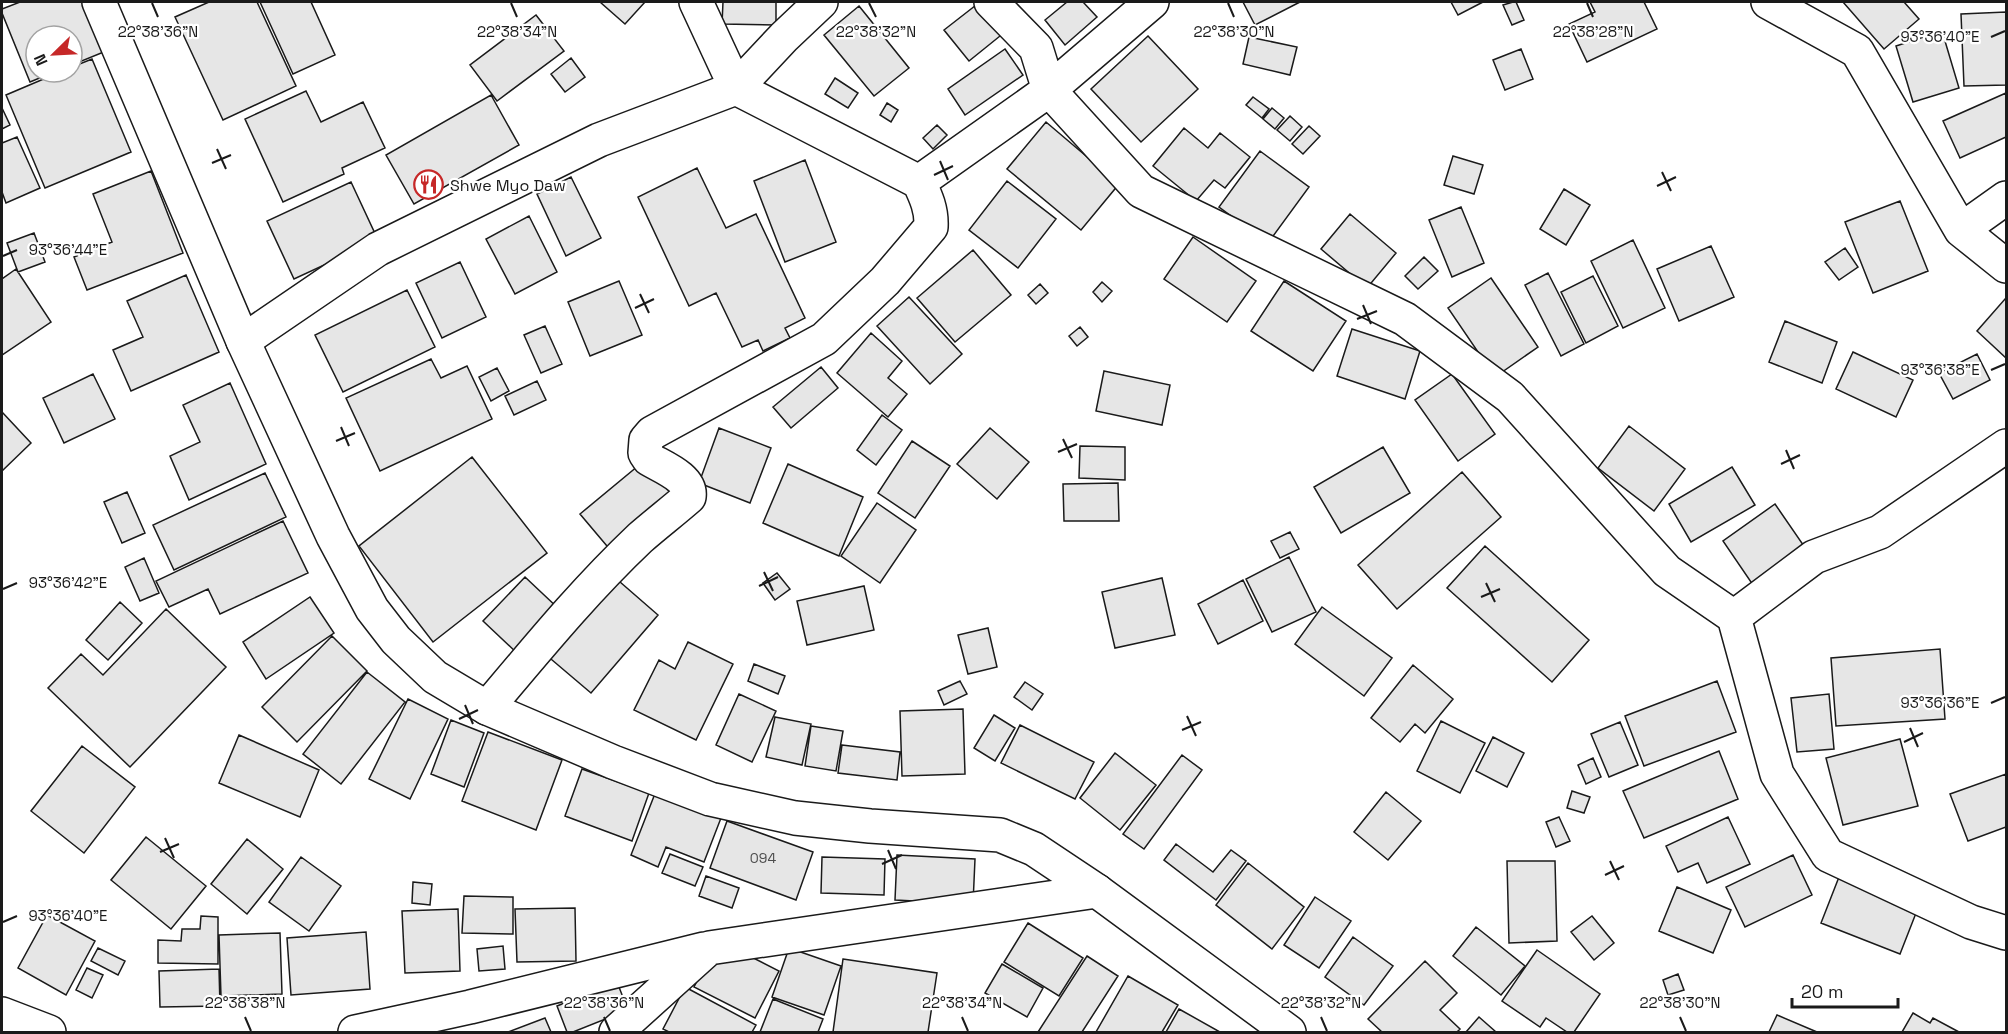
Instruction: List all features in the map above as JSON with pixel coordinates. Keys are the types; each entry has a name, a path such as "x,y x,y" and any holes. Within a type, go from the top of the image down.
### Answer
{"main road":[{"path":"99,2 243,341 333,536 372,609 396,640 435,677 487,708 614,762 710,799 795,818 1000,835 1034,849 1097,891 1289,1032"},
{"path":"487,708 545,638 595,584 641,538 689,497 690,489 685,482 649,459 645,453 646,440 651,433 824,339 885,281 931,227 928,203 919,182 736,88 696,2"},
{"path":"243,341 378,249 599,140 736,88 821,2"},
{"path":"991,2 1036,48 1049,90 1141,191 1405,319 1510,397 1666,571 1734,617 1777,774 1828,855 1971,922 2007,933"},
{"path":"919,182 1049,90 1152,2"},
{"path":"1768,2 1857,51 1961,230 2007,266"},
{"path":"1961,230 2007,198"},
{"path":"1734,617 1814,557 1880,532 2007,446"},
{"path":"354,1032 470,1007 709,948 1097,891"},
{"path":"616,1032 709,948"},
{"path":"2,1014 49,1032"}],"building":[{"path":"20,2 92,2 111,49 84,60 84,24 24,24 24,67 2,9"},
{"path":"209,2 257,2 296,86 223,120 175,17"},
{"path":"260,2 311,2 335,55 293,74"},
{"path":"600,2 645,2 625,24"},
{"path":"723,2 776,2 776,25 722,24"},
{"path":"980,2 1005,32 969,61 944,30"},
{"path":"1067,2 1083,2 1097,17 1065,45 1045,20"},
{"path":"1243,2 1300,2 1255,25"},
{"path":"1451,2 1483,2 1458,15"},
{"path":"1516,2 1524,20 1512,25 1503,5"},
{"path":"1590,2 1644,2 1657,29 1587,62 1569,24 1595,12"},
{"path":"1843,2 1904,2 1919,19 1884,49"},
{"path":"859,6 909,68 874,96 824,35"},
{"path":"2006,12 2006,85 1964,86 1961,14"},
{"path":"536,15 564,51 497,101 470,65"},
{"path":"1942,31 1959,88 1913,102 1896,46"},
{"path":"1148,36 1198,89 1141,142 1091,89"},
{"path":"1249,37 1297,47 1290,75 1243,64"},
{"path":"1005,49 1023,75 965,115 948,89"},
{"path":"1521,49 1533,79 1505,90 1493,60"},
{"path":"571,58 585,77 565,92 551,74"},
{"path":"92,59 131,152 45,188 6,95 32,84 84,84 84,62"},
{"path":"835,78 858,93 848,108 825,94"},
{"path":"306,91 321,122 363,102 385,148 342,168 344,174 283,202 245,119"},
{"path":"2006,93 2006,137 1960,158 1943,121"},
{"path":"491,95 519,145 414,204 386,155"},
{"path":"1253,97 1269,109 1262,118 1246,105"},
{"path":"887,103 898,110 891,122 880,115"},
{"path":"2,108 10,125 2,129"},
{"path":"1272,108 1284,118 1275,129 1263,119"},
{"path":"1290,116 1302,127 1290,141 1277,130"},
{"path":"1046,122 1119,184 1081,230 1007,169"},
{"path":"937,125 947,135 933,149 923,138"},
{"path":"1309,126 1320,136 1303,154 1292,144"},
{"path":"1184,128 1208,148 1220,133 1250,157 1225,188 1214,180 1196,201 1153,166"},
{"path":"17,137 40,188 6,203 2,192 2,143"},
{"path":"1260,151 1309,187 1268,243 1219,207"},
{"path":"1453,156 1483,165 1474,194 1444,185"},
{"path":"805,160 836,242 785,262 754,181"},
{"path":"697,168 726,228 756,214 805,318 785,328 790,338 763,351 758,340 742,347 716,293 689,306 638,197"},
{"path":"151,171 183,253 87,290 74,257 112,242 93,194"},
{"path":"571,177 601,238 566,256 537,194"},
{"path":"1007,181 1056,219 1018,268 969,230"},
{"path":"351,182 378,240 294,279 267,221"},
{"path":"1564,189 1590,205 1566,245 1540,229"},
{"path":"1900,201 1928,271 1873,293 1845,222"},
{"path":"1461,207 1484,263 1452,277 1429,220"},
{"path":"1350,214 1396,253 1367,288 1321,249"},
{"path":"529,216 557,272 515,294 486,239"},
{"path":"34,233 45,262 18,272 7,243"},
{"path":"1193,237 1256,281 1227,322 1164,279"},
{"path":"1633,240 1665,308 1623,328 1591,261"},
{"path":"1711,246 1734,297 1679,321 1657,269"},
{"path":"1845,248 1858,267 1839,280 1825,262"},
{"path":"973,250 1011,295 955,342 917,298"},
{"path":"1424,257 1438,271 1418,289 1405,276"},
{"path":"460,262 486,317 442,338 416,283"},
{"path":"16,269 51,322 2,355 2,279"},
{"path":"1548,273 1584,344 1561,356 1525,285"},
{"path":"186,275 219,352 131,391 113,350 143,337 127,301"},
{"path":"1593,276 1618,326 1586,343 1561,292"},
{"path":"1491,278 1538,347 1495,377 1448,308"},
{"path":"619,281 642,335 590,356 568,302"},
{"path":"1284,281 1346,321 1313,371 1251,331"},
{"path":"1102,282 1112,291 1102,302 1093,292"},
{"path":"1040,284 1048,293 1036,304 1028,295"},
{"path":"407,290 435,347 343,392 315,335"},
{"path":"909,297 962,354 930,384 877,326"},
{"path":"2006,300 2006,358 1977,331"},
{"path":"1785,321 1837,342 1822,383 1769,362"},
{"path":"545,326 562,364 541,373 524,335"},
{"path":"1080,327 1088,337 1077,346 1069,336"},
{"path":"1352,329 1420,351 1405,399 1337,376"},
{"path":"871,333 902,361 888,378 907,394 888,417 837,373"},
{"path":"1853,352 1913,380 1896,417 1836,389"},
{"path":"1977,354 1990,380 1953,399 1939,373"},
{"path":"431,359 441,378 467,366 492,419 380,471 346,398"},
{"path":"821,367 838,388 791,428 773,407"},
{"path":"497,368 509,391 491,401 479,377"},
{"path":"1104,371 1170,385 1162,425 1096,411"},
{"path":"93,374 115,419 64,443 43,398"},
{"path":"1452,374 1495,434 1458,461 1415,400"},
{"path":"537,381 546,400 514,415 505,396"},
{"path":"230,383 266,464 189,500 170,456 200,442 183,405"},
{"path":"2,412 31,443 2,471"},
{"path":"882,415 902,430 876,465 857,450"},
{"path":"1629,426 1685,469 1654,511 1598,468"},
{"path":"719,428 771,448 750,503 699,483"},
{"path":"990,428 1029,462 997,499 957,464"},
{"path":"912,441 950,466 915,518 878,493"},
{"path":"1080,446 1125,447 1125,480 1079,478"},
{"path":"1383,447 1410,493 1341,533 1314,487"},
{"path":"472,457 547,553 433,642 359,546"},
{"path":"644,461 676,499 612,552 580,514"},
{"path":"788,464 863,497 839,556 763,523"},
{"path":"1732,467 1755,505 1691,542 1669,504"},
{"path":"1462,472 1501,517 1397,609 1358,565"},
{"path":"265,473 286,517 174,570 153,525"},
{"path":"1118,483 1119,521 1064,521 1063,484"},
{"path":"127,492 145,533 122,543 104,502"},
{"path":"877,503 916,530 880,583 841,556"},
{"path":"1775,504 1806,549 1753,585 1723,541"},
{"path":"283,521 308,573 220,614 208,589 169,607 156,581"},
{"path":"1290,532 1299,549 1280,558 1271,541"},
{"path":"1485,546 1589,640 1552,682 1447,588"},
{"path":"1289,557 1316,612 1272,632 1246,579"},
{"path":"144,558 159,593 140,601 125,567"},
{"path":"777,573 790,589 775,600 763,583"},
{"path":"612,575 658,615 591,693 545,654"},
{"path":"525,577 560,610 518,654 483,621"},
{"path":"1162,578 1175,635 1115,648 1102,592"},
{"path":"1243,580 1263,621 1218,644 1198,604"},
{"path":"864,586 874,630 807,645 797,601"},
{"path":"310,597 334,633 266,679 243,642"},
{"path":"120,602 142,623 108,660 86,640"},
{"path":"1322,607 1392,658 1364,696 1295,644"},
{"path":"166,609 226,667 130,767 48,688 81,654 103,675"},
{"path":"988,628 997,667 968,674 958,635"},
{"path":"332,636 367,671 297,742 262,707"},
{"path":"688,642 733,664 696,740 634,710 659,660 675,669"},
{"path":"1940,649 1945,719 1836,726 1831,658"},
{"path":"754,664 785,676 778,694 748,681"},
{"path":"1413,665 1453,699 1425,733 1415,724 1400,742 1371,718"},
{"path":"367,672 405,702 341,784 303,754"},
{"path":"960,681 967,694 944,705 938,691"},
{"path":"1717,681 1736,732 1644,766 1625,716"},
{"path":"1025,682 1043,694 1032,710 1014,697"},
{"path":"739,694 776,711 752,762 716,745"},
{"path":"1829,694 1834,749 1797,752 1791,698"},
{"path":"408,699 448,719 410,799 369,779"},
{"path":"963,709 965,774 902,776 900,711"},
{"path":"994,715 1015,728 995,761 974,748"},
{"path":"775,717 811,724 802,765 766,757"},
{"path":"451,720 484,733 464,787 431,774"},
{"path":"1441,721 1485,743 1460,793 1417,771"},
{"path":"1620,722 1638,765 1609,777 1591,734"},
{"path":"1020,725 1094,762 1075,799 1001,763"},
{"path":"811,726 843,731 836,771 805,766"},
{"path":"488,732 562,760 536,830 462,801"},
{"path":"239,735 319,770 300,817 219,783"},
{"path":"1493,737 1524,753 1507,787 1476,771"},
{"path":"1900,739 1918,806 1843,825 1826,758"},
{"path":"842,745 900,752 897,780 838,773"},
{"path":"82,746 135,787 84,853 31,811"},
{"path":"1719,751 1738,799 1644,838 1623,791"},
{"path":"1115,753 1156,785 1120,830 1080,798"},
{"path":"1182,755 1202,770 1144,849 1123,834"},
{"path":"1593,758 1601,777 1586,784 1578,765"},
{"path":"582,769 649,793 632,841 565,816"},
{"path":"2006,774 2006,827 1968,841 1950,794"},
{"path":"656,791 721,818 704,862 666,847 658,867 631,855"},
{"path":"1572,791 1590,797 1584,813 1567,808"},
{"path":"1386,792 1421,821 1388,860 1354,832"},
{"path":"1559,817 1570,841 1556,847 1546,822"},
{"path":"1728,817 1750,864 1707,883 1698,863 1678,872 1666,846"},
{"path":"727,821 813,852 796,900 710,868"},
{"path":"146,837 206,886 171,929 111,880"},
{"path":"247,839 283,869 247,914 211,884"},
{"path":"1176,844 1213,872 1231,850 1246,861 1216,900 1164,860"},
{"path":"670,854 703,867 695,886 662,873"},
{"path":"897,855 975,859 973,904 895,900"},
{"path":"1793,855 1812,895 1745,927 1726,887"},
{"path":"301,857 341,886 309,931 269,902"},
{"path":"822,857 885,859 884,895 821,893"},
{"path":"1507,861 1555,861 1557,941 1509,943"},
{"path":"1248,863 1304,907 1272,949 1216,905"},
{"path":"706,876 739,888 732,908 699,896"},
{"path":"1839,877 1918,908 1900,954 1821,923"},
{"path":"413,882 432,884 430,905 412,903"},
{"path":"1677,887 1731,910 1713,953 1659,931"},
{"path":"464,896 513,897 513,934 462,933"},
{"path":"1315,897 1351,921 1319,968 1284,945"},
{"path":"575,908 576,961 517,962 515,909"},
{"path":"458,909 460,971 405,973 402,911"},
{"path":"47,915 95,941 66,995 18,968"},
{"path":"201,916 218,917 218,964 158,963 158,940 181,941 182,929 200,929"},
{"path":"1592,916 1614,943 1594,960 1571,932"},
{"path":"1028,923 1083,958 1059,996 1004,962"},
{"path":"1476,927 1525,966 1501,995 1453,956"},
{"path":"366,932 370,989 291,995 287,938"},
{"path":"280,933 282,994 221,996 219,935"},
{"path":"1353,937 1393,966 1364,1005 1325,977"},
{"path":"718,940 779,971 755,1018 694,987"},
{"path":"503,946 505,969 479,971 477,949"},
{"path":"98,948 125,961 118,975 91,961"},
{"path":"789,948 841,966 824,1015 772,997"},
{"path":"1537,950 1600,994 1574,1032 1567,1032 1546,1018 1540,1027 1502,1001"},
{"path":"1087,956 1118,976 1082,1032 1038,1032"},
{"path":"843,959 937,973 928,1032 833,1032"},
{"path":"1425,961 1457,993 1440,1010 1460,1029 1457,1032 1382,1032 1368,1019"},
{"path":"1002,964 1043,988 1027,1017 985,993"},
{"path":"87,968 103,975 92,998 76,990"},
{"path":"219,969 220,1006 160,1007 159,971"},
{"path":"1678,974 1684,990 1668,995 1663,980"},
{"path":"1128,976 1178,1005 1162,1032 1096,1032"},
{"path":"617,982 628,1010 573,1032 567,1032 557,1006"},
{"path":"685,987 756,1025 752,1032 669,1032 663,1029"},
{"path":"773,999 823,1019 818,1032 760,1032"},
{"path":"1179,1009 1220,1032 1166,1032"},
{"path":"1913,1013 1930,1023 1933,1018 1959,1032 1902,1032"},
{"path":"1777,1015 1817,1032 1769,1032"},
{"path":"1479,1017 1496,1032 1466,1032"},
{"path":"545,1018 551,1032 508,1032"}],"place":[{"name":"Shwe Myo Daw","path":"429,185"}]}
